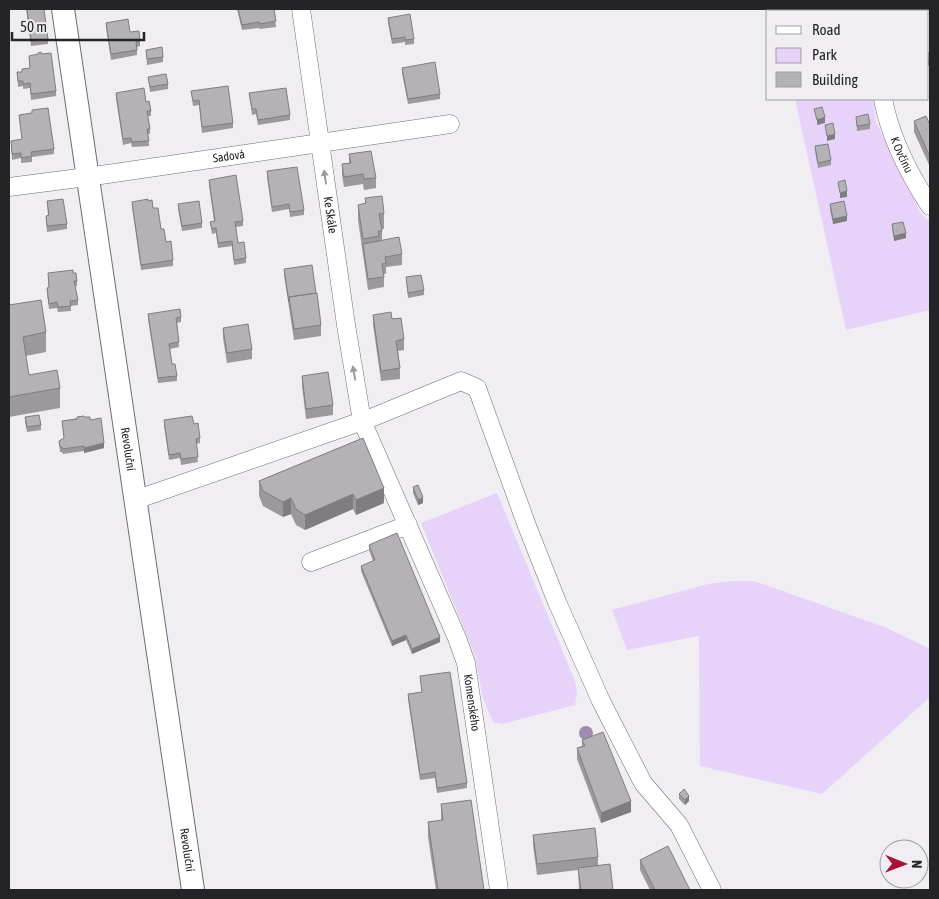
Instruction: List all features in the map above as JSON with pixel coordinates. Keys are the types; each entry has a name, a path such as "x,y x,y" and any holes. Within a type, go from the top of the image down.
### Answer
{"street":[{"name":"Revoluční","path":"63,9 193,890"},
{"name":"Ke Skále","path":"301,9 346,325 362,421"},
{"name":"K Ovčínu","path":"883,100 886,114 911,177 930,206"},
{"name":"Sadová","path":"9,187 87,178 450,124"},
{"path":"135,500 362,421 461,380 477,388 557,602 602,701 643,783 679,825 712,890"},
{"name":"Komenského","path":"362,421 457,638 466,663 499,890"},
{"path":"311,562 408,525"}],"green space":[{"path":"775,9 856,10 775,10"},
{"path":"795,100 873,100 876,122 922,215 930,221 930,310 846,330"},
{"path":"497,493 575,681 577,694 575,705 502,724 493,722 483,699 475,656 421,523"},
{"path":"754,581 887,628 930,649 930,697 822,794 700,766 699,636 627,650 612,610 708,584"}],"building":[{"path":"27,9 44,9 48,39 31,41"},
{"path":"238,9 274,9 276,21 242,25"},
{"path":"410,14 414,39 405,40 405,37 392,39 388,18"},
{"path":"128,19 130,32 139,31 140,41 136,42 137,50 111,54 106,23"},
{"path":"162,47 163,57 147,59 146,50"},
{"path":"41,52 41,54 51,53 56,91 31,94 30,83 23,84 23,81 18,81 17,72 30,68 29,56"},
{"path":"435,62 440,94 408,99 402,68"},
{"path":"166,74 168,84 150,87 148,77"},
{"path":"228,86 233,123 202,127 199,100 193,101 191,91"},
{"path":"144,88 146,102 149,101 151,111 147,111 150,129 147,129 149,141 132,142 131,138 123,139 116,93"},
{"path":"286,88 290,115 258,120 256,109 252,109 249,93"},
{"path":"822,107 825,117 817,120 814,109"},
{"path":"48,108 54,149 31,152 32,156 21,158 21,153 12,154 11,141 22,139 19,115 32,113 32,110"},
{"path":"868,114 870,124 857,126 856,117"},
{"path":"926,116 930,125 930,157 914,121"},
{"path":"833,123 835,134 827,136 825,125"},
{"path":"828,144 831,160 818,163 815,146"},
{"path":"371,151 376,178 364,179 363,174 344,177 342,164 351,163 349,154"},
{"path":"297,167 304,210 290,212 289,204 272,207 267,171"},
{"path":"236,175 243,221 235,222 238,243 244,242 246,258 234,260 232,241 218,243 216,228 212,229 210,222 215,221 209,180"},
{"path":"845,180 847,191 840,193 838,182"},
{"path":"382,196 384,213 379,214 382,231 378,231 379,236 363,239 358,205 366,203 365,198"},
{"path":"63,199 67,224 47,226 46,216 49,215 47,201"},
{"path":"148,199 148,201 152,200 153,208 158,208 161,229 164,229 166,242 171,241 173,260 141,265 132,202"},
{"path":"199,201 202,223 182,226 178,204"},
{"path":"844,201 847,216 833,219 830,204"},
{"path":"903,222 906,233 894,236 892,224"},
{"path":"399,237 402,254 385,257 386,263 382,264 384,277 368,279 363,244"},
{"path":"312,265 316,293 289,297 289,302 284,269"},
{"path":"73,270 73,273 76,273 77,281 74,281 78,300 70,301 71,306 58,307 57,302 49,304 48,273"},
{"path":"421,275 424,290 408,293 406,277"},
{"path":"317,293 321,325 294,329 289,297"},
{"path":"41,300 46,332 23,337 29,375 57,370 60,388 9,397 9,305"},
{"path":"180,309 181,317 176,318 179,342 169,344 172,364 175,364 177,376 158,378 148,314"},
{"path":"391,312 392,319 401,318 404,339 396,341 400,368 381,371 373,315"},
{"path":"248,324 252,349 227,353 223,328"},
{"path":"328,372 333,405 306,409 302,376"},
{"path":"39,415 41,425 27,427 25,417"},
{"path":"84,416 90,417 90,420 101,418 104,443 84,448 84,446 63,449 60,447 59,441 64,438 62,421"},
{"path":"192,416 194,424 198,423 200,438 196,439 198,457 181,459 180,453 169,455 164,420"},
{"path":"363,438 384,488 356,500 353,494 305,515 296,509 291,498 283,502 263,491 259,481"},
{"path":"418,485 423,497 418,500 413,487"},
{"path":"397,533 440,637 412,649 406,635 392,641 361,566 375,560 369,545"},
{"path":"450,672 467,783 437,788 435,772 420,775 408,694 422,692 420,676"},
{"path":"603,732 631,801 601,813 577,748 585,746 582,740"},
{"path":"684,789 689,796 685,800 679,794"},
{"path":"471,800 484,890 438,890 428,822 443,820 441,804"},
{"path":"595,828 598,857 537,864 533,835"},
{"path":"668,846 690,890 655,890 640,860"},
{"path":"610,864 613,890 581,890 578,868"}]}
